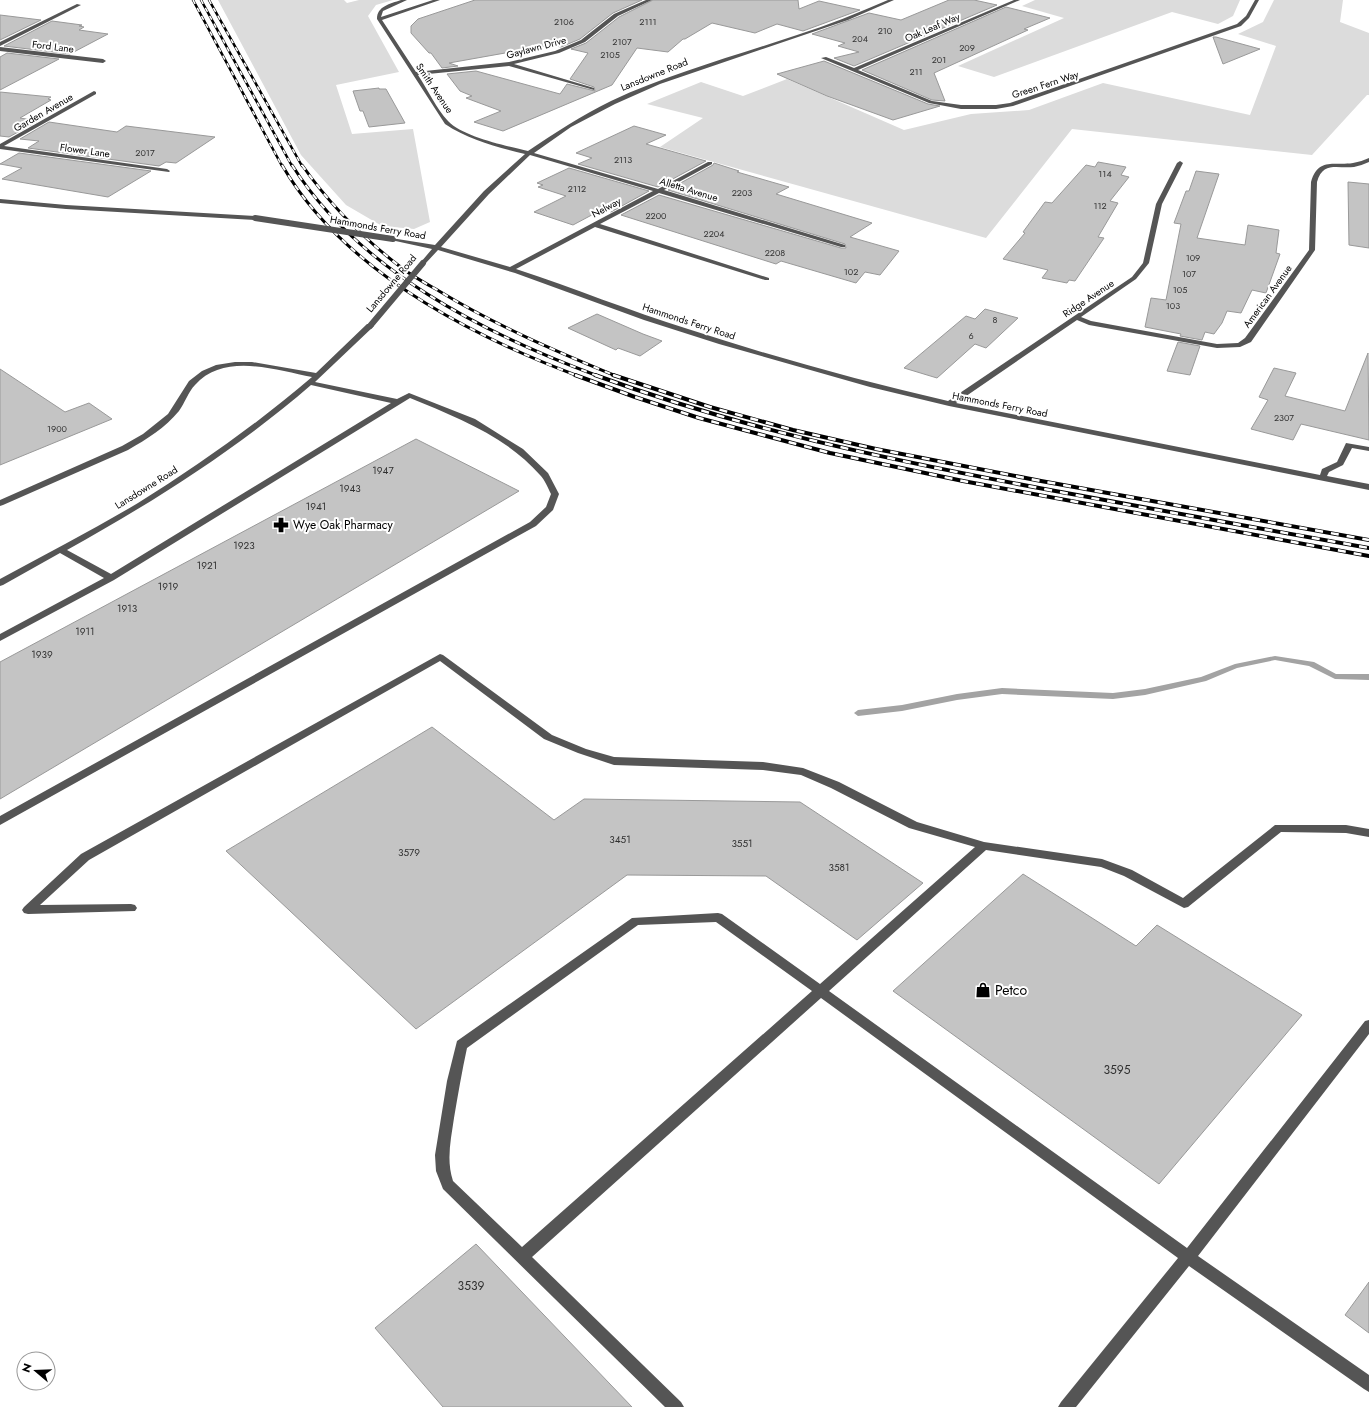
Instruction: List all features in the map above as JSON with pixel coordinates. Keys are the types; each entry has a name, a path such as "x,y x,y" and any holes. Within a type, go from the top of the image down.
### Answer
{"street":[{"path":"405,0 381,10 378,13 379,19 438,0"},
{"name":"Gaylawn Drive","path":"414,74 509,64 544,56 573,47 616,15 650,0"},
{"name":"Lansdowne Road","path":"3,581 62,550 158,494 230,446 318,376 370,326 437,247 500,178 529,154 594,112 655,84 698,68 810,32 892,0"},
{"name":"Oak Leaf Way","path":"854,70 1018,0"},
{"name":"Green Fern Way","path":"824,58 931,102 961,107 996,107 1011,105 1239,25 1246,20 1257,0"},
{"path":"0,44 79,5"},
{"name":"Smith Avenue","path":"379,19 447,122 459,131 475,138 529,154"},
{"name":"Ford Lane","path":"0,49 103,61"},
{"path":"509,64 592,89"},
{"name":"Garden Avenue","path":"0,147 94,93"},
{"name":"Flower Lane","path":"0,147 167,171"},
{"name":"Alletta Avenue","path":"529,154 660,190 843,246"},
{"name":"American Avenue","path":"1077,318 1089,323 1202,344 1229,346 1240,345 1248,340 1312,250 1314,175 1324,166 1357,165 1369,160"},
{"name":"Nelway","path":"512,269 710,163"},
{"name":"Ridge Avenue","path":"949,404 1077,318 1134,278 1141,271 1146,263 1159,204 1180,163"},
{"name":"Hammonds Ferry Road","path":"0,201 66,207 255,218 437,247 512,269 648,318 756,354 846,380 949,404 1369,487"},
{"path":"595,225 767,279"},
{"path":"0,502 126,448 144,438 161,426 175,411 191,384 205,372 218,367 243,363 318,376"},
{"path":"310,382 398,402"},
{"path":"0,638 111,578 409,395 472,421 520,451 545,475 555,494 550,508 533,524 0,821"},
{"path":"1323,477 1325,471 1340,463 1349,445 1369,449"},
{"path":"62,550 111,578"},
{"path":"131,908 28,910 85,857 440,657 548,737 582,751 614,761 763,766 803,772 835,785 913,825 984,846 1102,863 1128,873 1184,904 1279,828 1346,829 1369,833"},
{"path":"521,1257 984,846"},
{"path":"676,1407 448,1185 443,1171 442,1155 453,1081 461,1045 636,922 718,917 1188,1256 1369,1384"},
{"path":"1066,1407 1188,1256 1369,1025"}],"shaded area":[{"path":"218,0 344,0 347,3 359,0 393,0 376,5 368,16 399,72 336,85 352,134 413,129 430,222 414,229 382,226 346,205 301,155"},
{"path":"1035,0 1240,0 1233,16 1218,24 1172,12 994,77 958,66 1064,18 1022,6"},
{"path":"1274,0 1343,0 1340,22 1369,33 1369,95 1367,95 1312,155 1072,129 986,238 660,147 703,118 647,104 701,82 743,96 787,79 904,130 971,114 1029,110 1103,83 1250,115 1276,46 1238,34 1263,22"}],"building":[{"path":"475,0 642,0 613,13 580,39 561,47 550,45 449,63 458,66 442,68 431,53 429,53 411,33 411,26 418,19"},
{"path":"653,0 798,0 799,9 819,1 860,10 803,31 777,24 755,33 712,23 683,39 668,52 637,48 612,85 503,131 474,122 501,111 466,98 472,96 460,91 447,74 476,71 560,94 567,84 595,91 594,87 570,79 588,53 571,49 586,43 619,17"},
{"path":"949,0 974,0 997,5 854,66 834,58 859,52 838,46 845,43 812,34 869,13 901,20"},
{"path":"1006,7 1050,18 1024,29 1028,30 934,73 945,101 932,100 862,70"},
{"path":"0,15 41,20 0,40"},
{"path":"52,21 82,25 79,26 84,27 79,30 108,34 70,54 4,46"},
{"path":"1213,37 1216,37 1260,49 1223,64"},
{"path":"7,53 59,59 0,90 0,57"},
{"path":"824,61 928,104 940,106 893,120 827,96 777,74"},
{"path":"379,88 386,89 405,123 369,127 363,111 360,111 353,91"},
{"path":"0,92 51,97 48,99 51,100 20,118 38,121 9,137 0,136"},
{"path":"49,122 117,132 126,126 215,137 176,163 166,162 159,166 28,148 39,141 20,139"},
{"path":"634,126 666,135 646,144 706,161 658,187 578,164 592,158 576,153"},
{"path":"19,153 151,171 108,197 2,179 22,168 0,164"},
{"path":"1098,162 1126,167 1121,175 1129,177 1110,201 1118,203 1098,237 1104,238 1075,281 1069,280 1067,283 1042,278 1048,270 1003,259 1025,233 1023,232 1045,202 1052,203 1086,165 1095,167"},
{"path":"714,163 739,171 737,172 789,187 776,194 872,223 850,237 899,251 880,275 865,272 856,283 781,261 776,264 621,215 659,195 841,248 846,248 845,244 668,190 713,165"},
{"path":"569,168 649,191 611,212 603,209 573,225 534,212 566,196 538,187 543,185 537,183"},
{"path":"1196,171 1219,174 1197,238 1245,245 1248,225 1279,230 1276,253 1280,254 1266,293 1252,290 1241,313 1227,311 1222,323 1214,334 1205,332 1202,340 1145,327 1151,298 1166,300 1181,224 1174,223 1186,191 1189,191"},
{"path":"1348,182 1369,184 1369,248 1349,245"},
{"path":"985,309 1018,318 986,348 975,344 937,378 904,368 966,316 975,319"},
{"path":"597,314 662,341 640,356 618,348 616,350 568,328"},
{"path":"1178,342 1200,346 1190,375 1167,371"},
{"path":"1368,353 1369,440 1301,424 1293,440 1251,429 1268,400 1259,397 1274,368 1296,373 1285,396 1345,411"},
{"path":"0,369 65,412 89,403 112,419 0,465"},
{"path":"416,439 519,491 0,799 0,662"},
{"path":"432,727 554,820 584,799 800,802 923,883 857,940 766,876 627,875 416,1029 226,851"},
{"path":"1023,874 1136,946 1157,925 1302,1015 1159,1184 893,991"},
{"path":"476,1244 632,1407 443,1407 375,1328"},
{"path":"1369,1282 1369,1333 1345,1315"}],"waterway":[{"path":"858,713 902,708 957,697 1002,691 1113,696 1145,692 1203,679 1235,666 1275,658 1311,664 1335,676 1369,677"}],"railway":[{"path":"193,0 282,166"},
{"path":"201,0 292,166"},
{"path":"209,0 302,166"},
{"path":"282,165 307,202 338,236 373,267 452,319 494,340 578,376"},
{"path":"292,165 319,202 352,236 388,267 427,294 512,340 598,376"},
{"path":"302,165 334,206 371,243 408,272 482,315 548,347 616,376"},
{"path":"575,375 699,418 830,453 963,481 1369,556"},
{"path":"595,375 650,394 759,427 870,454 1039,488 1369,548"},
{"path":"616,376 710,407 793,430 876,449 1041,481 1369,540"}],"place":[{"name":"Wye Oak Pharmacy","path":"281,525"},
{"name":"Petco","path":"983,990"}]}
